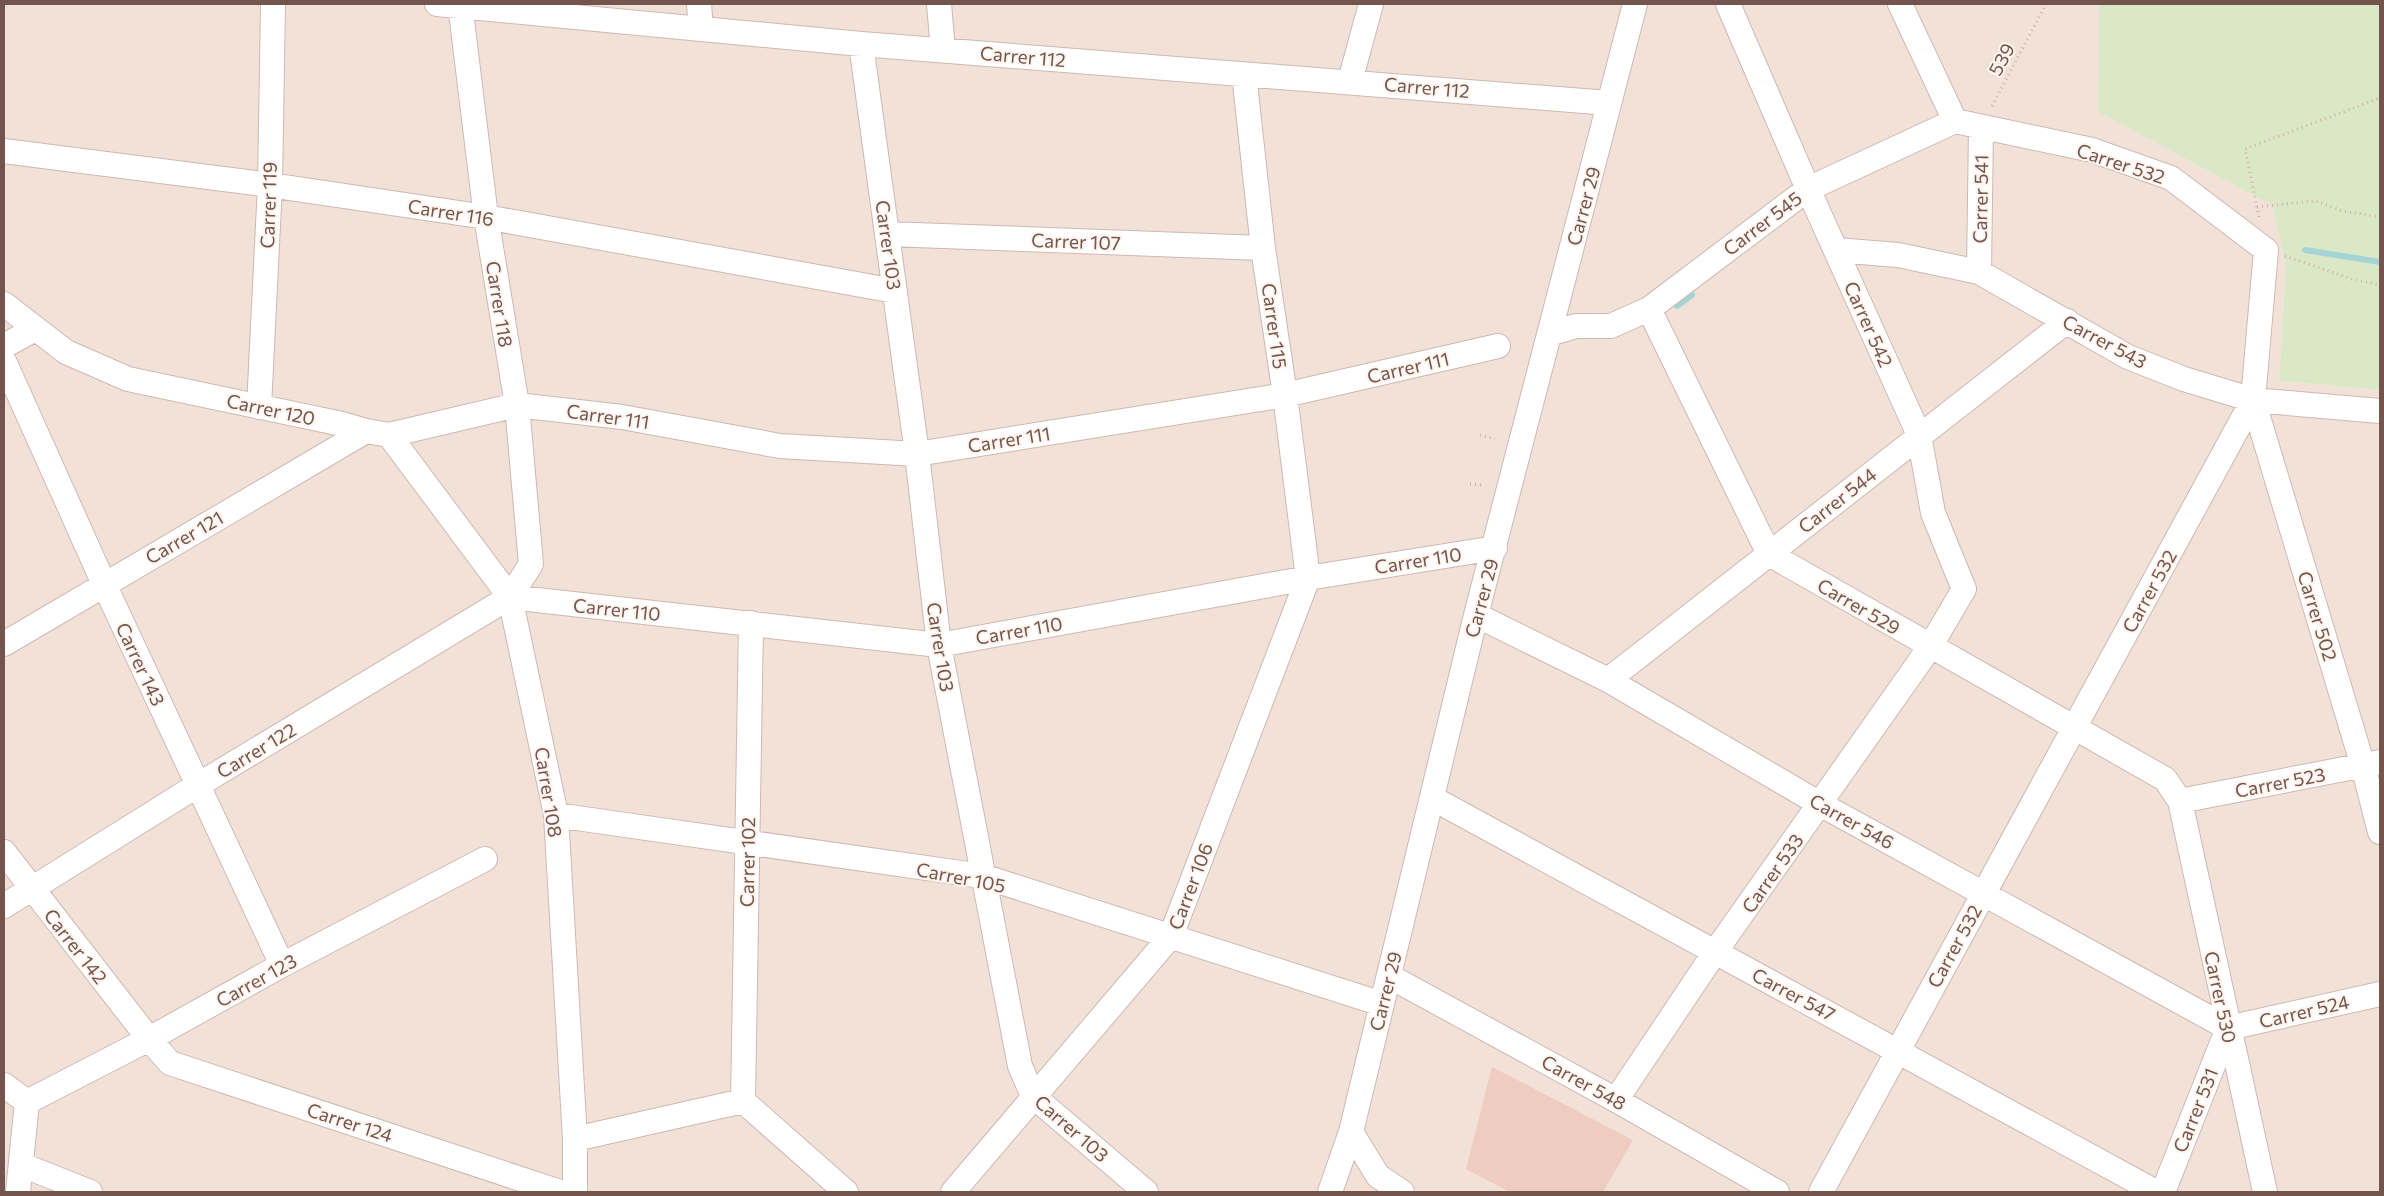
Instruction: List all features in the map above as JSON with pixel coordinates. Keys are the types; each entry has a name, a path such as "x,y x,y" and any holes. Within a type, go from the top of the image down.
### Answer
{"street":[{"name":"Carrer 119","path":"259,407 270,185 273,4"},
{"name":"Carrer 112","path":"452,4 860,44 1350,81 1609,103"},
{"name":"Carrer 118","path":"452,4 516,405 532,564 510,597"},
{"path":"700,4 701,29"},
{"path":"939,4 944,50"},
{"path":"1350,81 1371,4"},
{"name":"Carrer 29","path":"1330,1192 1351,1132 1476,615 1635,4"},
{"name":"Carrer 542","path":"1728,4 1808,189 1919,435 1933,513 1964,589 1930,647"},
{"path":"1900,4 1955,121 1981,127"},
{"name":"Carrer 103","path":"860,44 888,234 917,454 939,645 1020,1066 1033,1096 1146,1192"},
{"name":"Carrer 115","path":"1244,74 1264,248 1308,578"},
{"name":"Carrer 545","path":"1549,334 1576,326 1612,326 1649,309 1808,189 1955,121"},
{"name":"Carrer 532","path":"1821,1192 1983,892 2254,400 2266,250 2171,178 2092,150 1981,127"},
{"name":"Carrer 541","path":"1979,272 1981,127"},
{"name":"Carrer 116","path":"4,151 270,185 486,217 895,291"},
{"name":"Carrer 107","path":"888,234 1264,248"},
{"name":"Carrer 543","path":"1836,250 1898,255 1979,272 2067,320 2128,357 2184,379 2254,400 2380,411"},
{"name":"Carrer 120","path":"4,304 66,352 128,379 342,424 366,432 389,435 516,405"},
{"path":"1649,309 1769,554"},
{"name":"Carrer 544","path":"1608,680 2067,320"},
{"path":"4,346 35,329"},
{"name":"Carrer 111","path":"516,405 622,417 780,446 917,454 1285,395 1498,346"},
{"name":"Carrer 143","path":"4,361 104,584 282,965"},
{"name":"Carrer 502","path":"2254,400 2372,764 2380,832"},
{"name":"Carrer 121","path":"4,644 366,432"},
{"name":"Carrer 108","path":"389,435 510,597 556,815 574,1138 575,1192"},
{"name":"Carrer 110","path":"510,597 939,645 1308,578 1494,548"},
{"name":"Carrer 529","path":"1769,554 2165,779 2180,801"},
{"name":"Carrer 106","path":"953,1192 1171,936 1308,578"},
{"name":"Carrer 122","path":"4,906 198,785 510,597"},
{"name":"Carrer 546","path":"1476,615 1608,680 1820,804 2228,1028"},
{"name":"Carrer 102","path":"743,1101 751,623"},
{"name":"Carrer 533","path":"1616,1100 1716,952 1930,647"},
{"name":"Carrer 523","path":"2180,801 2372,764"},
{"name":"Carrer 547","path":"1432,798 2156,1192"},
{"name":"Carrer 530","path":"2180,801 2265,1192"},
{"name":"Carrer 105","path":"556,815 982,876 1382,1004"},
{"name":"Carrer 142","path":"4,852 149,1039"},
{"name":"Carrer 123","path":"27,1102 149,1039 282,965 484,859"},
{"name":"Carrer 548","path":"1389,976 1616,1100 1777,1192"},
{"name":"Carrer 524","path":"2228,1028 2380,994"},
{"name":"Carrer 531","path":"2163,1192 2228,1028"},
{"name":"Carrer 124","path":"149,1039 170,1063 560,1192"},
{"path":"4,1085 27,1102 18,1192"},
{"path":"574,1138 743,1101 846,1192"},
{"path":"1351,1132 1378,1176 1402,1192"},
{"path":"22,1165 90,1192"}],"path":[{"name":"539","path":"1981,127 2046,4"},
{"path":"2380,98 2245,149 2266,250 2352,279 2380,285"},
{"path":"2257,206 2315,201 2343,211 2380,217"},
{"path":"1480,436 1495,439"},
{"path":"1470,484 1484,485"}],"shaded area":[{"path":"4,4 2099,4 2098,112 2272,205 2286,267 2279,381 2380,390 2380,1192 4,1192"}],"green space":[{"path":"2099,4 2380,4 2380,390 2279,381 2286,267 2272,205 2098,112"}],"building":[{"path":"1492,1067 1633,1140 1603,1192 1510,1192 1466,1169"}],"waterway":[{"path":"2305,250 2380,262"},
{"path":"1677,306 1692,295"}]}
